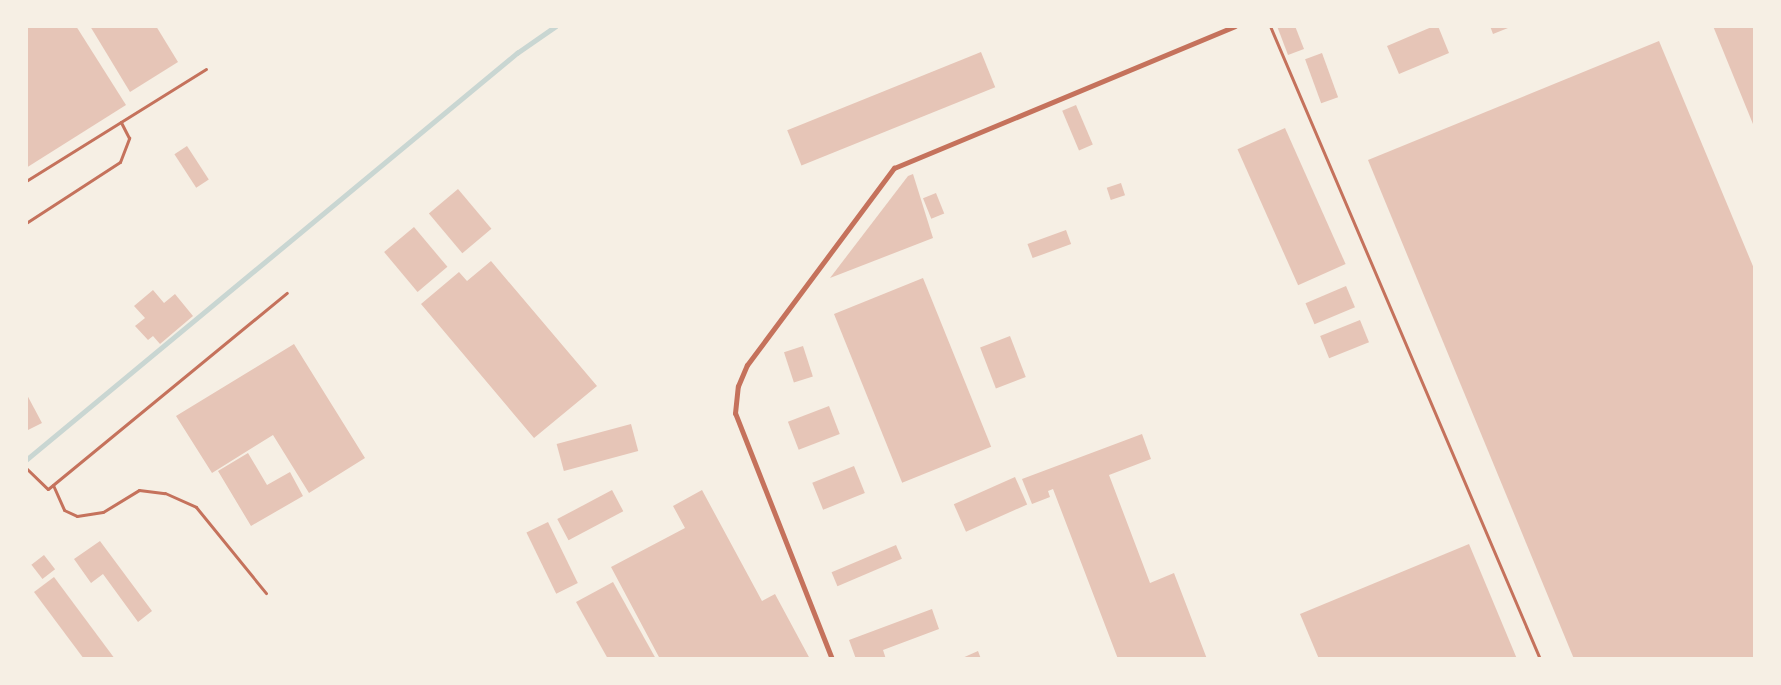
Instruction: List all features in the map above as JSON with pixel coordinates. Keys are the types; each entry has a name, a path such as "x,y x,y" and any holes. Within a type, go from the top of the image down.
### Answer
{"street":[{"path":"832,659 735,413 738,386 747,365 894,168 1235,26"}],"lane":[{"path":"1270,26 1540,659"},
{"path":"26,181 206,69"},
{"path":"26,223 120,162 129,138 121,122"},
{"path":"26,468 48,489 287,293"},
{"path":"53,485 64,510 78,516 103,512 139,490 165,493 196,507 266,593"}],"building":[{"path":"26,26 76,26 126,105 26,168"},
{"path":"90,26 156,26 178,62 130,92"},
{"path":"1277,26 1295,26 1304,49 1288,55"},
{"path":"1438,26 1449,53 1399,74 1387,46"},
{"path":"1490,26 1513,26 1493,34"},
{"path":"1713,26 1755,26 1755,129"},
{"path":"1659,41 1755,271 1753,659 1574,659 1368,160"},
{"path":"981,52 995,87 801,166 787,130"},
{"path":"1322,53 1338,97 1321,103 1305,59"},
{"path":"1076,105 1093,145 1079,150 1062,111"},
{"path":"1285,128 1346,264 1298,285 1237,149"},
{"path":"187,146 209,180 196,188 174,154"},
{"path":"913,174 933,238 830,278 908,176"},
{"path":"1121,183 1125,195 1111,200 1107,188"},
{"path":"458,189 491,229 462,253 429,213"},
{"path":"936,193 944,213 931,219 923,198"},
{"path":"414,227 447,267 418,292 384,252"},
{"path":"1066,230 1071,244 1033,258 1027,244"},
{"path":"491,261 597,386 534,438 421,304 459,272 467,281"},
{"path":"923,278 991,447 902,483 834,314"},
{"path":"1346,286 1355,307 1314,324 1305,303"},
{"path":"153,290 164,303 175,294 193,316 160,344 153,336 148,340 135,326 145,318 134,306"},
{"path":"1360,320 1369,342 1329,358 1320,336"},
{"path":"1010,336 1026,377 996,389 980,347"},
{"path":"294,344 365,458 309,493 273,435 212,473 176,416"},
{"path":"803,346 813,376 794,383 784,352"},
{"path":"26,393 42,423 26,431"},
{"path":"829,406 840,434 799,450 788,422"},
{"path":"631,424 638,451 564,471 557,444"},
{"path":"1142,434 1151,459 1109,475 1150,583 1174,573 1207,659 1118,659 1053,489 1048,491 1050,497 1032,504 1022,479"},
{"path":"248,453 267,485 290,472 303,496 251,526 218,471"},
{"path":"854,466 865,493 823,510 812,483"},
{"path":"1015,477 1027,504 966,532 954,504"},
{"path":"612,490 623,511 569,540 557,519"},
{"path":"702,490 762,601 775,594 810,659 660,659 611,567 685,528 673,506"},
{"path":"548,522 578,583 556,594 526,533"},
{"path":"100,541 152,611 138,622 103,574 91,583 74,559"},
{"path":"1469,544 1517,659 1319,659 1300,614"},
{"path":"896,545 902,559 837,586 832,572"},
{"path":"44,555 55,569 42,579 31,565"},
{"path":"54,577 115,659 84,659 34,592"},
{"path":"613,582 656,659 608,659 576,602"},
{"path":"932,609 939,629 883,650 886,659 856,659 849,640"},
{"path":"978,651 981,659 960,659"}],"waterway":[{"path":"26,460 517,53 556,26"}]}
